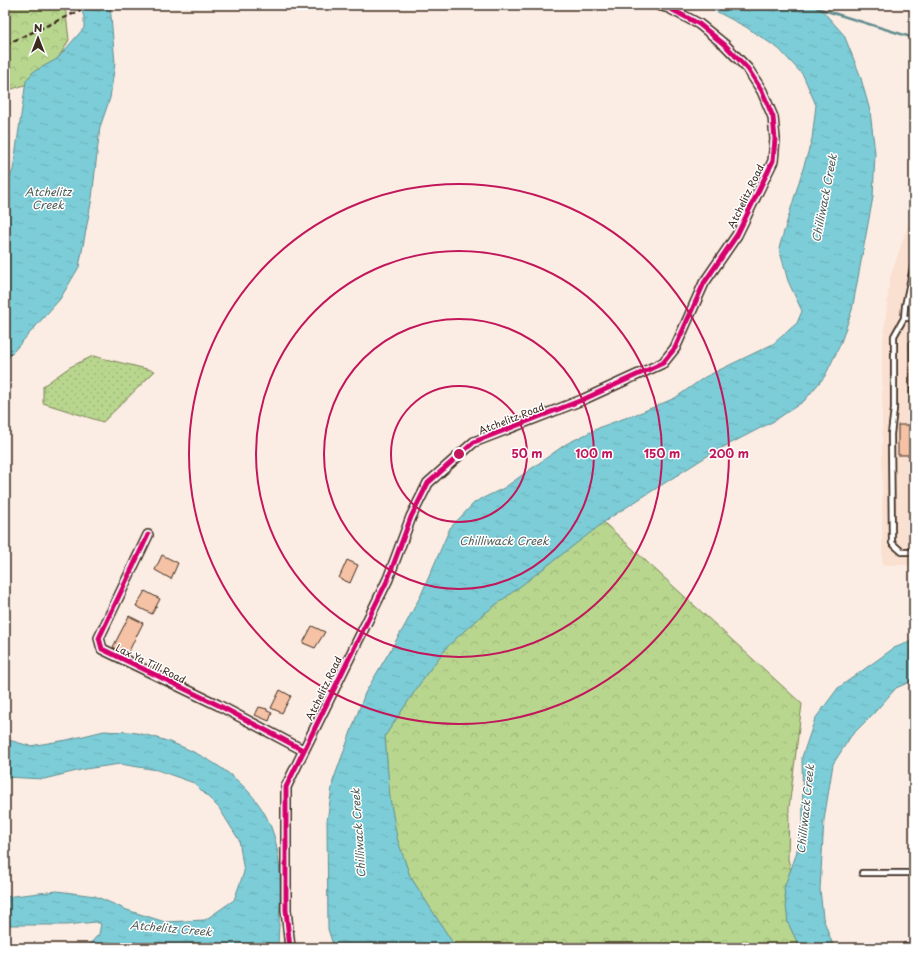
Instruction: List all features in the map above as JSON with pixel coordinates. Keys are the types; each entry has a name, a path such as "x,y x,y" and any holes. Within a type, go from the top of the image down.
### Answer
{"street":[{"name":"Atchelitz Road","path":"290,948 286,910 286,787 388,579 411,517 428,483 474,442 582,400 663,363 675,348 704,282 737,235 772,161 776,139 773,116 762,91 748,69 725,45 699,24 669,8 658,5"},
{"name":"Lax Ya Till Road","path":"148,535 99,638 102,649 218,705 303,750"}],"lane":[{"path":"914,263 904,318 894,336 894,410 891,434 892,543 902,552 914,552"},
{"path":"904,318 914,318"},
{"path":"862,873 914,873"}],"shaded area":[{"path":"910,98 914,98 914,565 882,565 882,349 890,277 909,222"}],"green space":[{"path":"5,5 65,5 69,40 57,60 37,81 6,91 5,101"},
{"path":"93,356 155,371 103,422 43,403 43,386 70,367"},
{"path":"600,519 802,704 789,808 788,859 809,948 453,948 425,913 366,786 390,718 439,638"}],"water":[{"name":"Atchelitz Creek","path":"80,5 110,5 115,63 110,98 100,127 92,198 79,267 60,299 5,361 5,189 13,170 26,81 33,72 57,59 84,28 84,17"},
{"name":"Chilliwack Creek","path":"704,5 814,5 820,8 844,35 860,75 870,111 875,153 873,197 852,310 840,345 825,376 804,401 774,421 712,453 611,517 476,620 448,646 425,676 385,736 390,798 397,838 410,876 456,948 334,948 328,929 327,821 333,781 365,693 421,595 450,528 475,502 504,488 566,444 603,426 675,398 705,377 773,344 797,323 802,311 788,281 779,248 812,139 816,105 803,75 779,49 746,27"},
{"name":"Chilliwack Creek","path":"914,640 914,680 896,688 851,736 833,764 824,820 820,889 823,918 834,948 800,948 788,923 784,888 796,855 803,820 802,757 815,719 838,688 894,648"},
{"name":"Atchelitz Creek","path":"104,731 137,733 158,738 200,755 220,767 238,781 254,797 266,816 274,836 277,849 280,877 278,948 86,948 99,934 101,924 96,922 66,925 5,925 5,897 57,891 95,896 127,910 165,922 205,920 234,900 244,872 239,840 219,808 194,783 157,770 120,764 85,769 44,779 5,777 5,739 30,746 67,740"}],"building":[{"path":"909,342 914,342 914,455 898,455 898,425 910,425"},
{"path":"162,555 178,563 171,579 155,570"},
{"path":"347,560 358,565 350,583 339,578"},
{"path":"145,591 160,599 152,614 136,606"},
{"path":"129,616 143,623 127,655 113,647"},
{"path":"312,626 325,632 315,648 303,643"},
{"path":"280,690 291,696 282,713 271,708"},
{"path":"259,707 267,709 267,711 272,713 269,721 255,715"},
{"path":"903,943 914,943 914,948 902,948"}],"waterway":[{"path":"817,8 914,38"}],"railway":[{"path":"5,45 92,5"}],"cycle path":[{"path":"290,948 286,910 286,787 388,579 411,517 428,483 474,442 582,400 663,363 675,348 704,283 737,235 773,161 775,139 773,117 762,91 748,69 725,45 699,24 669,8 658,5"},
{"path":"148,535 99,638 102,649 218,705 303,750"}]}
